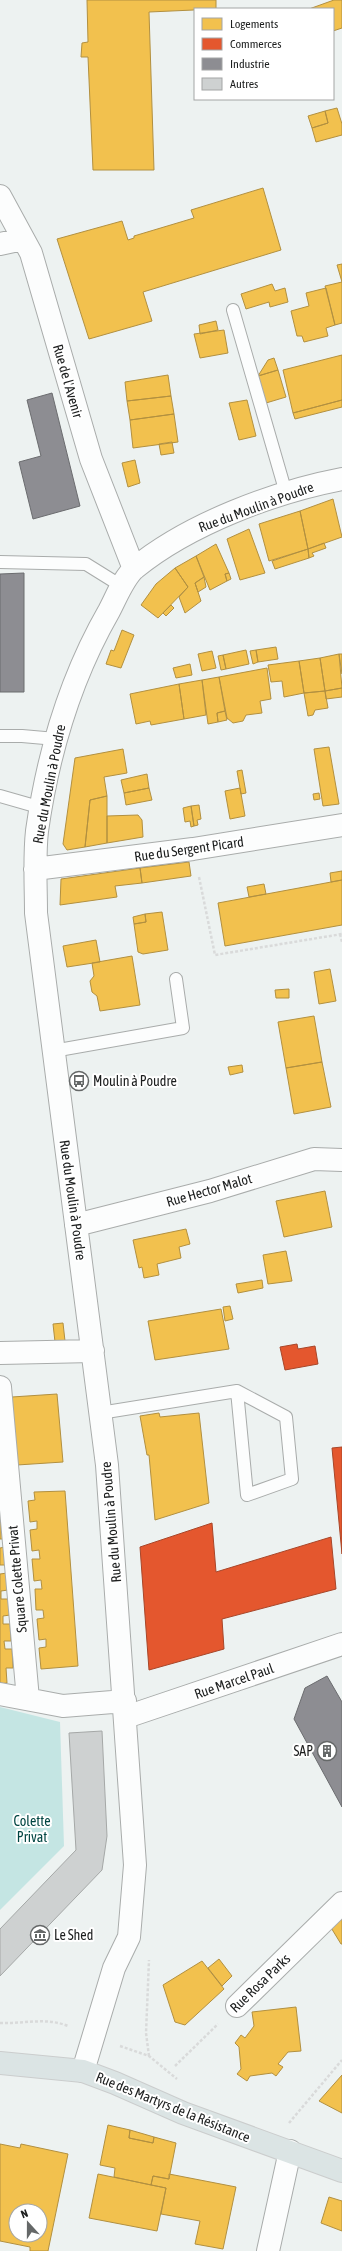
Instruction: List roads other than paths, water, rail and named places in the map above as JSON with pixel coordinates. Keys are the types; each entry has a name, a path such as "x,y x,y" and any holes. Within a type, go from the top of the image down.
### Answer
{"main road":[{"name":"Rue des Martyrs de la Résistance","path":"0,2063 83,2071 115,2082 183,2113 342,2171"}],"street":[{"name":"Rue de l'Avenir","path":"0,196 31,253 91,459 134,568"},
{"path":"0,244 23,239"},
{"name":"Rue du Moulin à Poudre","path":"83,2071 114,1968 129,1938 135,1865 107,1465 36,913 35,869 37,832 56,739 67,698 90,644 134,568 186,533 286,493 342,479"},
{"name":"Rue du Sergent Picard","path":"35,869 193,849 342,825"},
{"name":"Rue Hector Malot","path":"76,1225 210,1191 314,1159 342,1160"},
{"path":"0,1353 93,1351"},
{"name":"Square Colette Privat","path":"0,1387 28,1699"},
{"name":"Rue Marcel Paul","path":"125,1709 342,1644"},
{"path":"0,1694 64,1706 125,1709"},
{"name":"Rue Rosa Parks","path":"237,2006 342,1904"},
{"path":"268,2251 290,2151"}],"lane":[{"path":"233,310 286,493"},
{"path":"0,562 86,564 123,586"},
{"path":"0,736 56,739"},
{"path":"0,796 42,808"},
{"path":"53,1051 183,1028 176,979"},
{"path":"100,1413 237,1390 286,1417 292,1479 247,1495 237,1390"}],"place":[{"name":"Moulin à Poudre","path":"79,1081"},
{"name":"SAP","path":"327,1751"},
{"name":"Le Shed","path":"40,1935"}],"park label":[{"name":"Colette Privat","path":"32,1830"}]}
